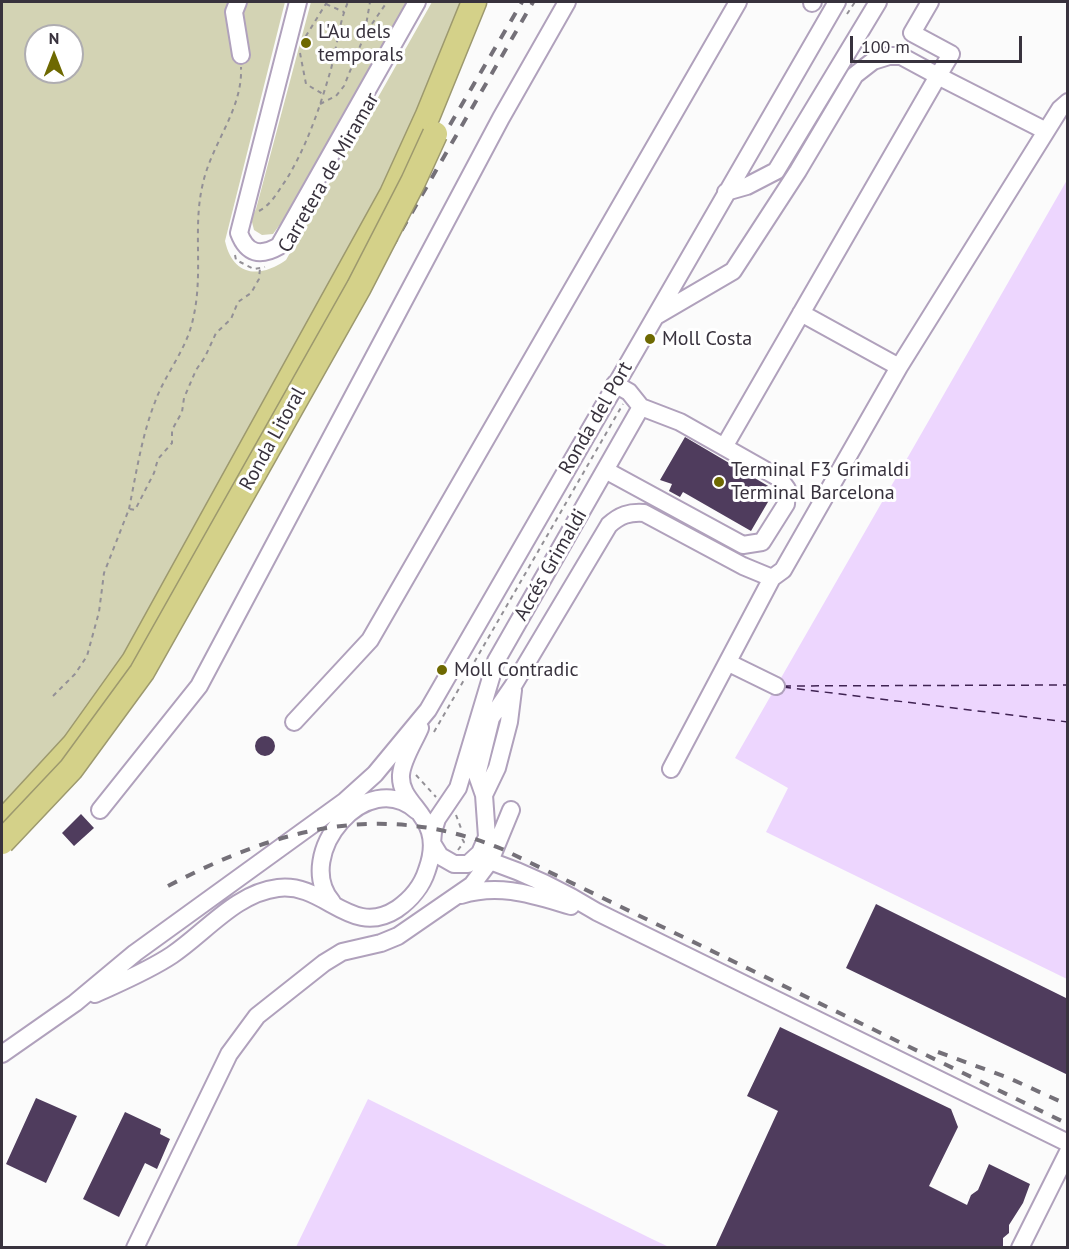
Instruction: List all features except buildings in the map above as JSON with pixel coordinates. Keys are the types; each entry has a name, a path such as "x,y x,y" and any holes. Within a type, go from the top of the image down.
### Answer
{"highway":[{"name":"Ronda Litoral","path":"2,823 74,745 134,661 435,117 474,2"},
{"name":"Ronda Litoral","path":"2,842 71,770 96,739 142,672 387,235 435,117 488,2"}],"street":[{"path":"238,2 234,12 241,55"},
{"name":"Carretera de Miramar","path":"298,2 239,233 244,246 253,252 267,253 279,246 417,2"},
{"path":"100,810 199,687 501,118 567,2"},
{"path":"294,722 370,640 738,2"},
{"name":"Ronda del Port","path":"428,710 837,2"},
{"path":"726,192 747,186 776,171 878,2"},
{"path":"724,447 951,54 912,33 930,2"},
{"path":"655,316 733,271 792,181 855,75 873,61 901,56 1046,131"},
{"path":"671,769 772,578 791,559 899,367 1060,109 1068,102"},
{"path":"801,313 899,367"},
{"path":"607,471 742,545 762,542 786,504 787,489 779,478 680,422 641,407 629,392 615,384"},
{"name":"Accés Grimaldi","path":"432,843 437,819 458,788 496,661 607,471 641,407"},
{"path":"432,843 440,856 449,862 463,865 473,861 487,837 484,795 477,775 491,718 513,687 609,525 618,517 631,513 650,516 743,567 772,578"},
{"path":"729,663 776,686"},
{"path":"2,1054 75,1003 135,953 345,801 375,774 428,710"},
{"path":"75,1003 158,964 232,907 255,894 278,888 299,888 316,893 349,914 364,918 382,916 409,899 427,871 432,843 430,827 404,789 401,775 428,710"},
{"path":"336,907 324,888 320,870 324,850 337,827 379,782 396,748"},
{"path":"355,808 369,800 390,798 406,803 424,818"},
{"path":"135,1248 229,1054 245,1029 257,1016 324,963 358,946 388,941 472,885 490,861 511,810"},
{"path":"177,923 235,890 316,837 337,827"},
{"path":"490,861 517,870 567,893 597,912 1068,1143"},
{"path":"455,897 486,890 520,891 597,912"},
{"path":"358,946 364,918"},
{"path":"1020,1248 1068,1152"}],"path":[{"path":"254,211 258,212 267,207 295,165 320,104 348,2"},
{"path":"365,34 369,2"},
{"path":"320,104 336,96 344,86 365,34 387,2"},
{"path":"306,35 327,3 344,12"},
{"path":"300,52 306,84 323,94"},
{"path":"53,696 75,674 87,656 99,612 104,573 129,509 154,404 184,346 193,322 200,278 198,207 208,164 237,99 242,79 241,55"},
{"name":"Carretera de Miramar","path":"234,252 236,260 254,269 271,266"},
{"path":"129,509 135,510 158,459 172,443 172,430 182,412 184,398 216,333 231,319 238,302 251,293 259,279 260,268"},
{"name":"Ronda del Port","path":"448,707 625,399"},
{"path":"415,773 438,799"},
{"path":"454,810 462,831"},
{"path":"457,852 464,842 461,837"}],"green space":[{"path":"2,2 285,2 225,241 234,261 248,271 257,272 286,260 432,2 463,2 389,182 127,655 83,721 2,809"},
{"path":"311,2 409,2 287,215 273,234 262,235 254,230 251,218 256,209"}],"shaded area":[{"path":"1067,180 1067,979 766,832 788,788 735,758"},
{"path":"368,1099 652,1239 669,1247 296,1247"}],"ferry route":[{"path":"783,686 1068,685"},
{"path":"783,687 1068,722"}],"railway":[{"path":"2,832 30,804 114,707 285,406 522,2"},
{"path":"2,850 78,767 120,715 186,605 533,2"},
{"path":"168,886 250,849 290,836 331,827 373,824 415,826 458,834 502,849 1068,1124"},
{"path":"938,1052 1009,1078 1068,1105"}],"place":[{"name":"L'Au dels temporals","path":"306,43"},
{"name":"Moll Costa","path":"650,339"},
{"name":"Terminal F3 Grimaldi Terminal Barcelona","path":"719,482"},
{"name":"Moll Contradic","path":"442,670"}]}
